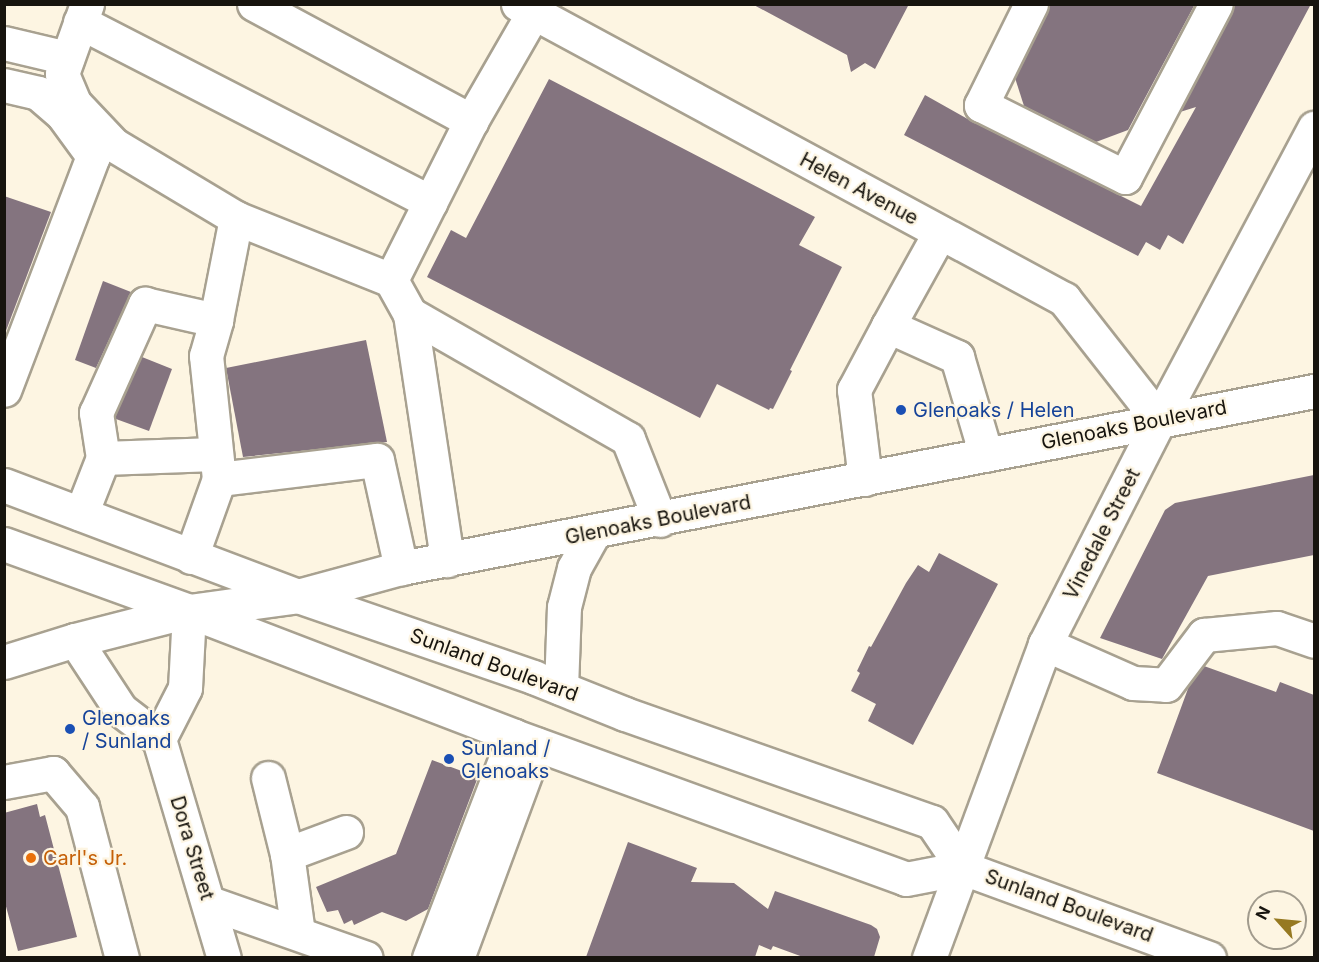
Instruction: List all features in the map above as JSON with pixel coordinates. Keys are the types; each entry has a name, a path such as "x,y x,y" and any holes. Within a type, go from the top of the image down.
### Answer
{"main road":[{"path":"254,4 471,122"},
{"path":"1030,4 981,105 1125,177 1216,4"},
{"path":"391,280 525,9"},
{"name":"Helen Avenue","path":"525,9 1064,298 1160,420"},
{"path":"38,93 56,57 83,13 430,202"},
{"path":"4,43 56,57"},
{"path":"56,57 75,104 98,145"},
{"path":"4,85 38,93 98,145 114,145 236,218 391,280 410,314 447,560"},
{"name":"Vinedale Street","path":"929,957 1045,644 1314,128"},
{"path":"4,390 98,145"},
{"path":"191,557 217,466 206,356 216,320 236,218"},
{"path":"865,479 854,390 939,232"},
{"path":"81,514 103,458 96,413 145,304 216,320"},
{"path":"410,314 628,439 660,520"},
{"path":"888,326 957,357 986,455"},
{"name":"Glenoaks Boulevard","path":"4,662 75,640 189,611 298,596 401,568 660,520 1314,391"},
{"path":"103,458 217,466 377,460 401,568"},
{"name":"Sunland Boulevard","path":"4,485 298,596 932,822 963,868"},
{"path":"561,688 564,607 574,568 594,532"},
{"name":"Sunland Boulevard","path":"4,544 189,611 525,740 906,879 963,868 1209,957"},
{"path":"75,640 121,710 159,739 185,688 189,611"},
{"path":"1045,644 1133,683 1166,685 1204,635 1276,628 1314,641"},
{"name":"Dora Street","path":"159,739 210,903 224,957"},
{"path":"429,957 525,740"},
{"path":"457,957 525,740"},
{"path":"4,782 53,773 81,807 122,957"},
{"path":"268,778 287,854 298,933"},
{"path":"287,854 346,832"},
{"path":"210,903 366,957"}],"building":[{"path":"752,4 909,4 875,69 865,63 851,72 847,55"},
{"path":"1049,4 1195,4 1128,130 1096,142 1024,106 1015,78"},
{"path":"1235,4 1311,4 1183,244 1168,235 1160,250 1146,242 1138,256 904,135 925,95 973,122 1141,206 1196,107 1180,112"},
{"path":"549,79 815,217 799,245 842,267 773,409 769,410 717,384 700,418 427,277 451,230 466,238"},
{"path":"4,196 51,212 4,336"},
{"path":"103,281 131,292 96,368 75,360"},
{"path":"366,340 387,442 243,457 226,368"},
{"path":"142,357 172,369 149,431 116,419 115,416"},
{"path":"1314,475 1314,555 1208,576 1162,659 1100,638 1165,510 1175,503"},
{"path":"939,553 998,584 913,745 868,721 876,704 851,691 860,673 857,671 869,646 871,647 906,583 918,565 929,572"},
{"path":"1204,666 1276,692 1280,682 1314,695 1314,831 1157,773 1189,686"},
{"path":"432,760 478,777 428,909 406,921 382,912 354,925 352,920 344,924 338,910 327,912 316,887 396,854"},
{"name":"Carl's Jr.","path":"37,804 40,817 45,815 77,937 18,951 4,899 4,813"},
{"path":"628,842 697,868 691,882 734,883 768,909 775,891 871,925 877,929 880,937 874,957 803,957 773,946 771,950 759,945 755,957 586,957"}],"place":[{"name":"Glenoaks / Helen","path":"901,410"},
{"name":"Glenoaks / Sunland","path":"70,729"},
{"name":"Sunland / Glenoaks","path":"449,759"},
{"name":"Carl's Jr.","path":"31,858"}]}
